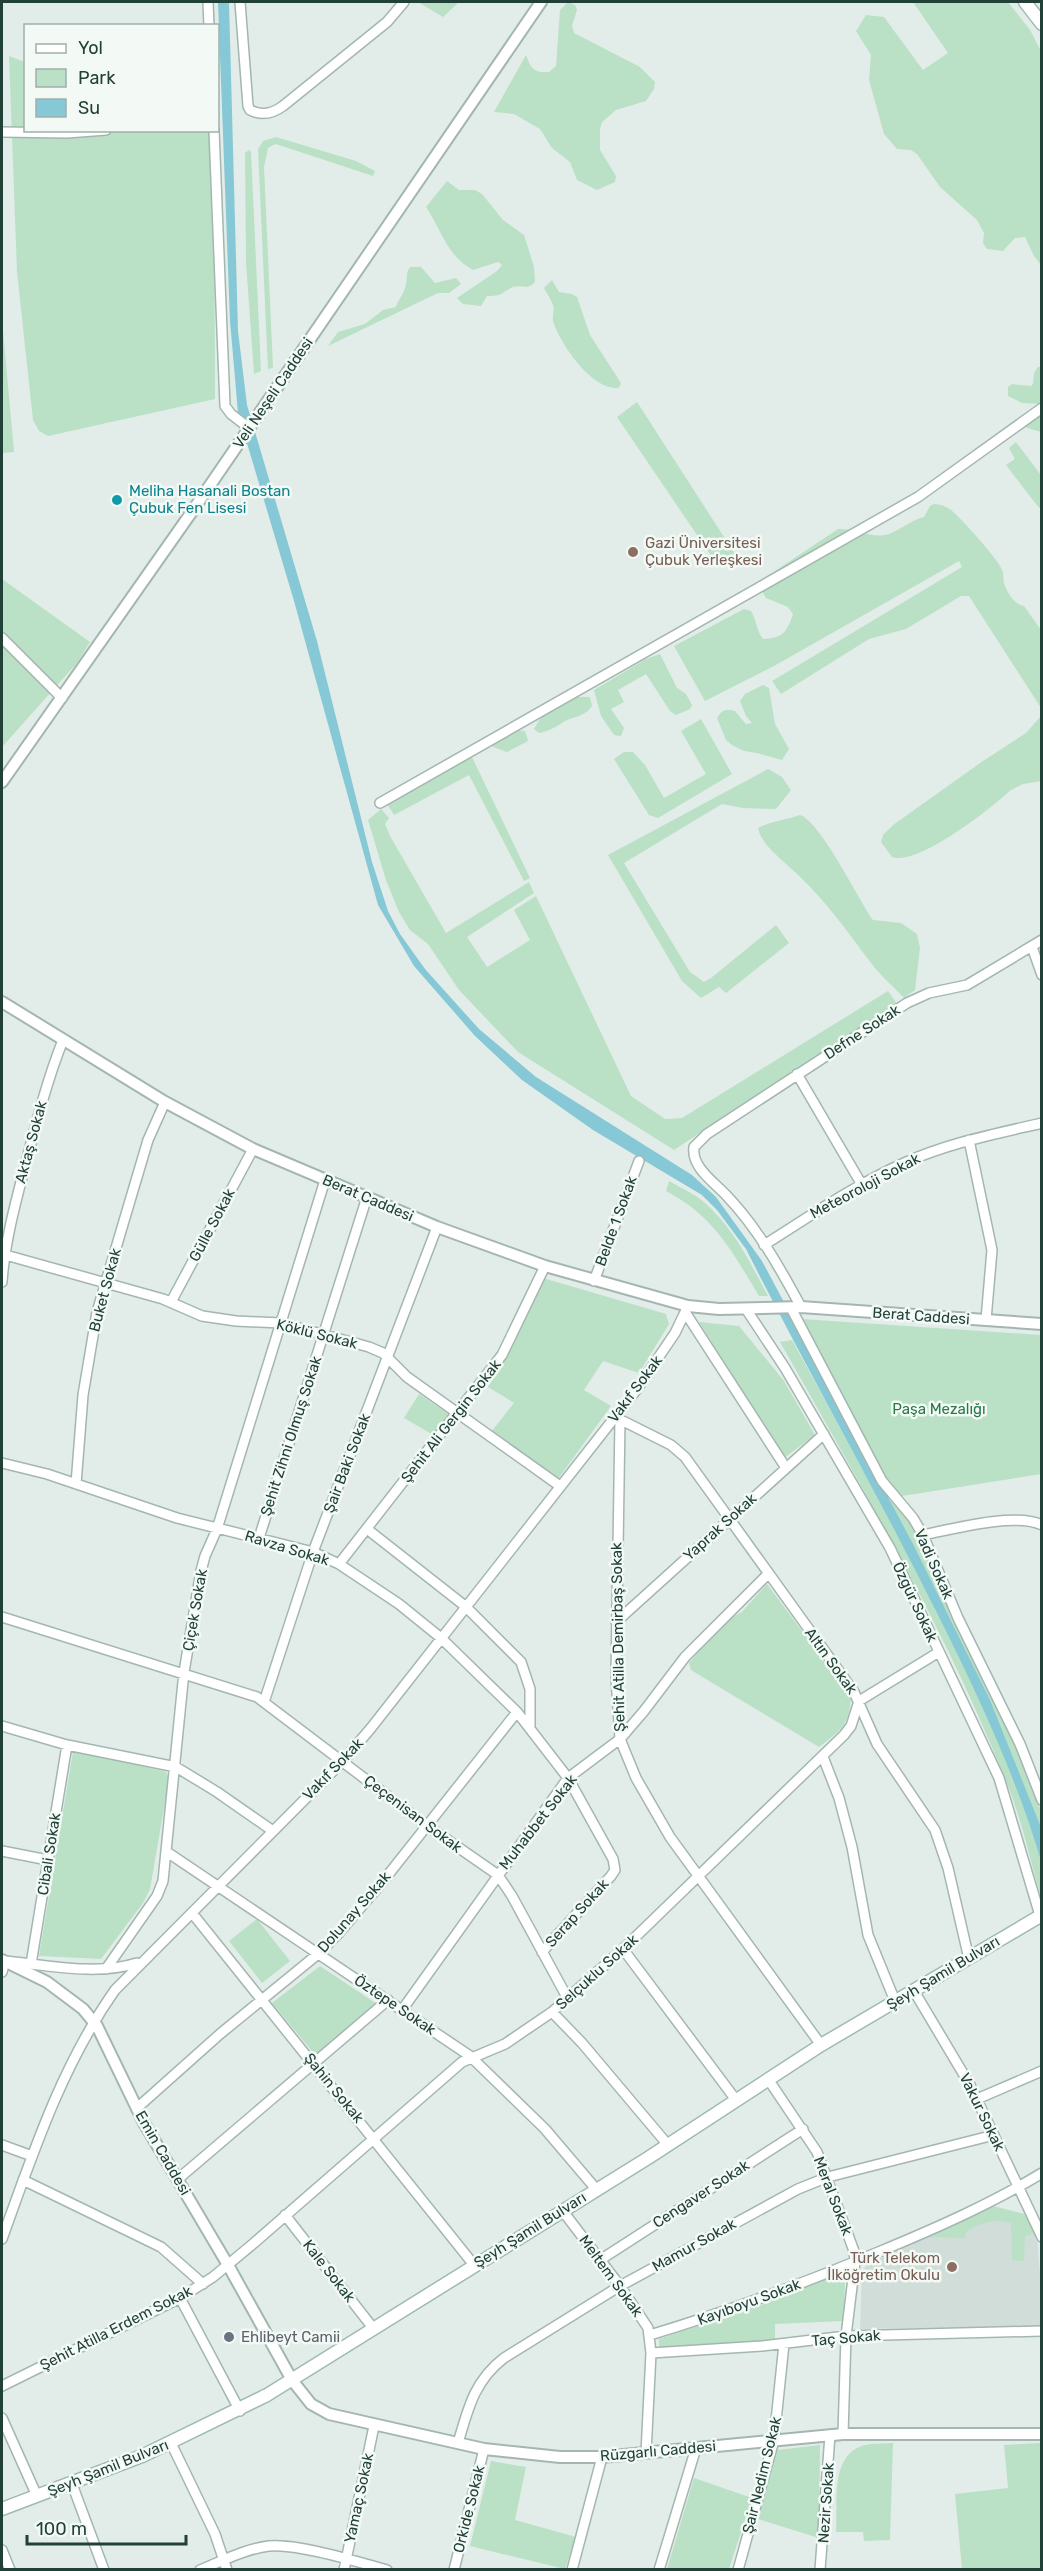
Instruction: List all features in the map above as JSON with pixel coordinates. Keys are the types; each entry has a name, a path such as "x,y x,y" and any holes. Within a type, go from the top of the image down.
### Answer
{"main road":[{"path":"1025,2 1041,24"},
{"name":"Şeyh Şamil Bulvarı","path":"2,2509 72,2484 171,2443 240,2410 292,2380 668,2145 821,2045 1041,1917"}],"street":[{"path":"208,2 209,24"},
{"path":"240,2 250,110 267,114 283,106 387,22 404,2"},
{"name":"Veli Neşeli Caddesi","path":"2,782 240,442 541,2"},
{"path":"2,132 80,132"},
{"path":"214,132 225,406 231,414 249,428"},
{"path":"380,803 918,497 1041,408"},
{"path":"2,638 62,698"},
{"name":"Defne Sokak","path":"694,1146 707,1134 907,1003 929,993 967,985 1041,940"},
{"path":"1032,947 1041,975"},
{"name":"Berat Caddesi","path":"2,1002 165,1102 253,1149 437,1227 545,1266 687,1309 796,1307 1041,1324"},
{"name":"Aktaş Sokak","path":"2,1282 3,1255 47,1083 63,1040"},
{"path":"797,1074 862,1185"},
{"name":"Buket Sokak","path":"76,1484 89,1348 105,1284 148,1140 165,1102"},
{"name":"Meteoroloji Sokak","path":"764,1245 904,1162 969,1140 1041,1123"},
{"path":"969,1140 992,1250 986,1320"},
{"name":"Vadi Sokak","path":"694,1146 695,1157 704,1173 728,1197 764,1245 882,1480 913,1518 923,1535 963,1628 1020,1744 1041,1800"},
{"name":"Gülle Sokak","path":"171,1302 253,1149"},
{"name":"Belde 1 Sokak","path":"594,1281 639,1161"},
{"name":"Çiçek Sokak","path":"106,1969 157,1896 163,1881 184,1672 201,1571 205,1556 218,1529 325,1180"},
{"name":"Şehit Zihni Olmuş Sokak","path":"259,1538 367,1197"},
{"name":"Şair Baki Sokak","path":"264,1702 313,1552 437,1227"},
{"name":"Köklü Sokak","path":"3,1255 171,1302 212,1318 281,1323 369,1347 388,1357 407,1377 560,1486"},
{"name":"Şehit Ali Gergin Sokak","path":"339,1564 458,1413 507,1346 545,1266"},
{"path":"687,1309 786,1468"},
{"name":"Vakıf Sokak","path":"2,2239 32,2156 68,2069 93,2022 115,1990 140,1962 219,1886 342,1761 388,1707 560,1486 617,1418 655,1364 687,1309"},
{"name":"Özgür Sokak","path":"746,1309 785,1368 890,1548 1002,1787 1041,1917"},
{"name":"Altın Sokak","path":"617,1418 679,1451 730,1517 768,1574 860,1701 877,1744 934,1830 948,1868 969,1959"},
{"name":"Şehit Atilla Demirbaş Sokak","path":"617,1418 616,1712 620,1739 636,1778 662,1823 821,2045"},
{"name":"Yaprak Sokak","path":"616,1622 824,1434"},
{"name":"Ravza Sokak","path":"2,1463 76,1484 141,1507 313,1552 339,1564 399,1604 441,1638 517,1712 568,1778"},
{"path":"923,1535 1017,1520 1032,1520 1041,1525"},
{"path":"367,1528 465,1606 514,1655 525,1670 530,1689 530,1728"},
{"name":"Muhabbet Sokak","path":"402,2010 568,1778 620,1739 685,1657 768,1574"},
{"name":"Çeçenisan Sokak","path":"2,1617 184,1672 257,1697 426,1825 498,1875 512,1896 568,1999"},
{"path":"860,1701 939,1652"},
{"name":"Selçuklu Sokak","path":"228,2265 435,2083 470,2056 506,2044 568,1999 823,1757 851,1726 860,1701"},
{"name":"Dolunay Sokak","path":"137,2108 263,1998 318,1954 384,1880 517,1712"},
{"path":"2,1726 67,1745 176,1767 273,1831"},
{"name":"Cibali Sokak","path":"31,1964 67,1745"},
{"path":"823,1757 839,1798 852,1846 868,1935 895,2001"},
{"name":"Serap Sokak","path":"542,1952 615,1870 609,1848 568,1778"},
{"path":"2,1851 48,1860"},
{"name":"Öztepe Sokak","path":"167,1852 470,2056 545,2129 596,2189"},
{"name":"Şahin Sokak","path":"192,1912 474,2265"},
{"path":"623,1949 736,2100"},
{"path":"3,1964 106,1969 123,1968 140,1962"},
{"name":"Emin Caddesi","path":"3,1964 47,1982 82,2009 93,2022 137,2108 292,2380"},
{"name":"Vakur Sokak","path":"914,1991 977,2099 1041,2237"},
{"path":"178,2179 388,2000"},
{"path":"552,2012 582,2043 668,2145"},
{"path":"977,2099 1041,2071"},
{"name":"Meral Sokak","path":"768,2079 817,2152 849,2235 855,2262 846,2336 843,2434"},
{"name":"Cengaver Sokak","path":"600,2260 803,2129"},
{"name":"Mamur Sokak","path":"458,2443 474,2395 487,2373 504,2358 620,2286 768,2204 828,2177 993,2135"},
{"path":"2,2145 32,2156"},
{"name":"Kayıboyu Sokak","path":"650,2335 759,2300 855,2262 1019,2187 1041,2173"},
{"path":"24,2180 161,2247 203,2284"},
{"name":"Meltem Sokak","path":"562,2210 620,2286 650,2335 646,2453"},
{"name":"Kale Sokak","path":"285,2215 373,2328"},
{"name":"Şehit Atilla Erdem Sokak","path":"2,2386 180,2298 228,2265"},
{"path":"180,2298 240,2410"},
{"name":"Taç Sokak","path":"651,2353 784,2344 846,2336 1041,2331"},
{"name":"Şair Nedim Sokak","path":"738,2570 774,2440 784,2344"},
{"name":"Rüzgarlı Caddesi","path":"292,2380 304,2397 329,2414 484,2449 560,2457 602,2457 843,2434 1041,2434"},
{"path":"2,2418 37,2496"},
{"name":"Yamaç Sokak","path":"344,2570 374,2426"},
{"name":"Nezir Sokak","path":"820,2570 830,2436"},
{"path":"171,2443 215,2535 226,2565"},
{"path":"659,2570 696,2448"},
{"name":"Orkide Sokak","path":"454,2570 484,2449"},
{"path":"572,2570 602,2457"},
{"path":"72,2484 104,2570"},
{"path":"200,2570 226,2565 251,2550 273,2545 346,2559 387,2570"},
{"path":"2,2550 10,2570"}],"shaded area":[{"name":"Türk Telekom İlköğretim Okulu","path":"993,2206 1024,2214 1037,2233 1041,2327 860,2329 862,2271 868,2263 906,2243"}],"green space":[{"path":"418,2 459,2 443,17"},
{"path":"568,2 575,5 577,10 572,26 574,33 640,67 655,82 654,89 646,101 616,110 602,122 600,150 616,176 615,182 597,190 577,180 570,162 552,148 540,129 514,114 494,112 526,55 536,71 549,72 556,66 560,10"},
{"path":"913,2 1008,2 1030,30 1041,51 1041,265 1025,237 1015,238 1003,251 987,249 983,243 984,233 977,220 940,187 917,154 911,150 897,149 884,134 869,80 871,55 856,31 866,15 884,17 923,70 948,53"},
{"path":"9,56 24,62 24,132 214,132 215,399 48,436 39,431 33,420 17,272"},
{"path":"276,137 356,161 375,171 373,176 275,144 268,148 264,167 273,368 268,369 258,149 263,141"},
{"path":"249,150 251,152 261,371 254,374 246,262 245,153"},
{"path":"447,181 459,190 475,190 482,194 503,220 524,235 534,267 535,282 532,285 513,287 499,295 487,296 481,306 463,304 457,298 497,271 502,265 498,262 473,270 457,258 451,250 426,207"},
{"path":"410,267 421,267 435,283 456,278 461,284 449,293 438,293 328,346 338,332 365,324 383,310 396,307 404,291"},
{"path":"552,280 559,292 577,297 590,335 621,384 618,388 608,387 588,374 564,344 553,321 553,305 544,288"},
{"path":"2,320 14,452 2,453"},
{"path":"1038,367 1041,367 1041,404 1022,403 1008,396 1008,387 1012,384 1031,386"},
{"path":"637,402 735,554 728,564 716,563 617,417"},
{"path":"1041,410 1041,432 1027,428 1023,423"},
{"path":"1016,442 1041,475 1041,506 1039,508 1006,465 1015,459 1009,448"},
{"path":"934,504 951,510 987,548 1002,570 1009,594 1017,603 1024,606 1041,630 1041,708 969,596 961,596 906,629 869,639 781,694 772,681 962,567 959,561 774,666 705,701 674,646 744,609 751,611 763,639 780,635 786,630 793,614 788,607 766,598 757,583 838,529 885,535 924,517 930,506"},
{"path":"2,579 90,642 77,663 2,747"},
{"path":"660,654 677,688 686,694 692,705 690,709 676,715 670,711 646,674 618,690 624,702 611,709 624,728 621,736 614,735 601,716 594,690 646,659"},
{"path":"763,685 769,688 775,724 789,749 782,760 744,751 732,745 726,740 717,718 724,711 732,710 746,724 752,723 746,716 740,701 745,694"},
{"path":"574,697 590,697 592,706 582,715 549,730 539,733 534,729 541,717"},
{"path":"1041,716 1041,781 1023,784 1011,790 971,822 936,845 919,853 892,857 881,842 883,835 893,825 1026,733"},
{"path":"701,719 732,774 658,818 649,815 614,759 624,752 633,752 645,765 664,798 706,774 681,731"},
{"path":"514,730 525,731 528,741 507,752 493,747 492,742"},
{"path":"471,755 530,878 524,881 469,775 394,815 387,804"},
{"path":"768,769 782,777 791,790 776,809 743,808 722,804 624,863 690,972 704,982 776,925 789,943 726,993 719,987 701,998 682,981 608,855"},
{"path":"381,809 389,818 385,824 390,836 446,933 529,882 534,893 467,937 487,967 530,940 514,910 536,896 631,1096 665,1119 682,1118 888,991 897,1004 674,1150 518,1052 459,990 428,944 410,930 399,912 386,880 368,820"},
{"path":"800,815 818,831 873,920 901,923 917,934 920,948 915,990 904,998 875,968 818,896 774,852 760,834 758,828"},
{"path":"669,1181 701,1200 724,1223 741,1246 768,1296 759,1296 730,1250 709,1223 683,1201 666,1191"},
{"path":"543,1278 666,1314 669,1324 639,1373 603,1361 584,1390 611,1406 558,1479 491,1432 514,1403 488,1387 512,1348"},
{"name":"Paşa Mezalığı","path":"802,1319 1041,1335 1041,1474 896,1497"},
{"path":"699,1322 739,1326 784,1381 815,1435 784,1458"},
{"path":"792,1340 882,1505 895,1499 915,1528 1022,1759 1041,1811 1041,1897 1017,1812 983,1726 901,1559 780,1342"},
{"path":"419,1394 450,1415 435,1436 404,1418"},
{"path":"767,1584 851,1697 848,1715 843,1726 819,1747 691,1670 689,1663 724,1622 742,1612"},
{"path":"77,1750 166,1772 169,1779 150,1889 143,1903 101,1959 39,1956 73,1752"},
{"path":"257,1919 290,1961 262,1983 229,1941"},
{"path":"320,1966 377,2004 316,2056 272,2003"},
{"path":"993,2206 1024,2214 1037,2233 1025,2236 1024,2261 1012,2260 1011,2223 988,2222 966,2232 965,2238 927,2237"},
{"path":"845,2272 844,2321 775,2324 775,2340 659,2350 659,2339 764,2304"},
{"path":"893,2443 890,2540 864,2541 863,2532 836,2532 838,2481 846,2458 854,2450 865,2445"},
{"path":"1041,2443 1041,2569 962,2569 955,2494 1008,2488 1004,2445"},
{"path":"820,2445 819,2538 758,2519 777,2450"},
{"path":"491,2461 526,2467 515,2520 576,2537 565,2569 470,2546"},
{"path":"694,2478 752,2498 729,2569 667,2569"}],"water":[{"path":"218,2 229,2 238,331 247,405 317,641 372,862 388,911 400,934 425,969 479,1029 536,1077 692,1175 716,1197 762,1261 913,1544 990,1700 1040,1825 1041,1861 1008,1767 967,1675 915,1569 746,1249 717,1210 702,1195 593,1130 522,1080 475,1036 414,966 378,905 294,601 238,413 230,321"}],"place":[{"name":"Meliha Hasanali Bostan Çubuk Fen Lisesi","path":"117,500"},
{"name":"Gazi Üniversitesi Çubuk Yerleşkesi","path":"633,552"},
{"name":"Türk Telekom İlköğretim Okulu","path":"952,2267"},
{"name":"Ehlibeyt Camii","path":"229,2337"}]}
